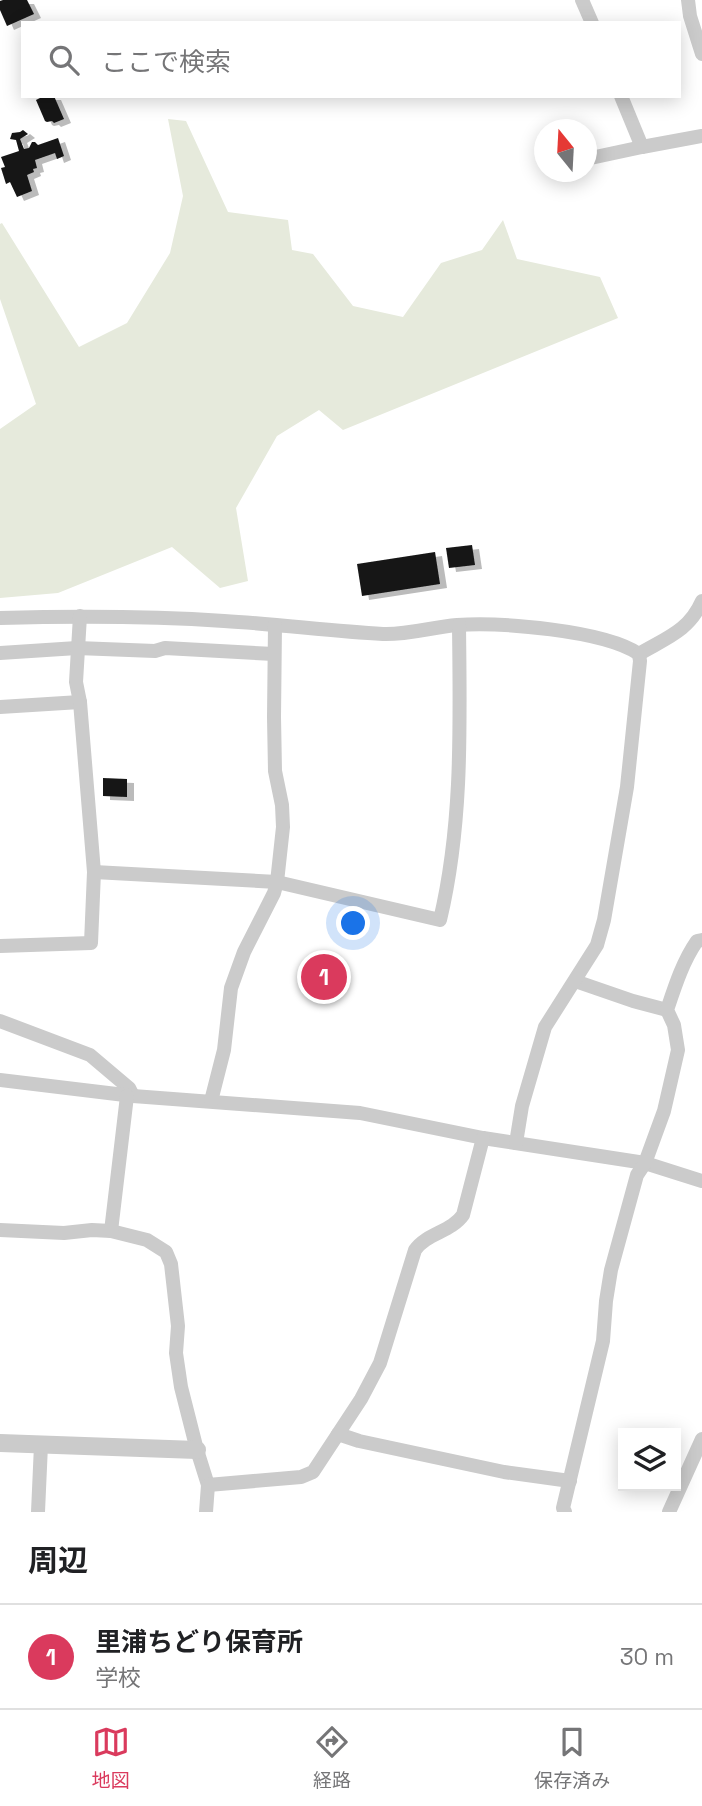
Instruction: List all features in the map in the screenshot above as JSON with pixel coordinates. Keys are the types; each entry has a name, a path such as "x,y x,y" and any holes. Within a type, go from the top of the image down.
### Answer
{"street":[{"path":"582,0 591,21"},
{"path":"688,0 702,54"},
{"path":"622,98 642,147"},
{"path":"597,157 702,136"},
{"path":"639,654 685,627 702,601"},
{"path":"0,618 80,616 222,621 387,634 458,625 496,625 549,629 604,639 639,654 627,787 606,912 597,945 545,1027 522,1106 516,1143"},
{"path":"0,946 91,943 94,872 80,702 75,682 80,616"},
{"path":"211,1101 224,1050 231,988 244,952 274,894 277,882 283,827 282,805 275,771 275,625"},
{"path":"94,872 277,882 440,920 447,891 455,829 460,741 458,625"},
{"path":"0,653 77,648 155,651 166,648 274,654"},
{"path":"0,707 80,702"},
{"path":"565,1512 563,1508 603,1341 611,1270 637,1175 645,1163 664,1111 678,1050 674,1026 667,1010 691,948 697,941 702,940"},
{"path":"575,981 667,1010"},
{"path":"0,1021 90,1055 129,1088 111,1231"},
{"path":"0,1080 130,1096 359,1113 483,1138 645,1163 702,1181"},
{"path":"208,1485 301,1477 313,1472 362,1399 380,1363 415,1250 421,1241 457,1223 463,1215 483,1138"},
{"path":"0,1230 64,1233 111,1231 147,1240 166,1252 178,1325 176,1353 181,1387 208,1485 206,1512"},
{"path":"338,1434 359,1441 504,1472 570,1480"},
{"path":"669,1512 702,1439"},
{"path":"0,1443 197,1450"},
{"path":"38,1512 41,1445"}],"shaded area":[{"path":"168,119 186,121 228,212 288,220 292,250 313,254 353,306 403,317 441,263 482,250 503,220 517,259 600,277 618,318 343,430 319,410 277,436 236,508 248,581 220,588 172,547 58,593 0,598 0,429 36,404 0,299 0,224 2,223 79,347 127,323 170,253 183,196"}],"building":[{"path":"27,0 34,14 7,26 0,10 0,1"},
{"path":"55,98 64,119 54,123 45,121 36,100"},
{"path":"23,130 28,134 20,139 24,149 29,148 32,142 38,145 58,138 64,156 57,159 55,153 35,160 37,168 27,175 32,191 17,197 10,182 6,184 1,168 5,167 1,157 19,151 16,140 10,139 12,133"},
{"path":"472,545 475,565 449,568 446,548"},
{"path":"435,552 440,584 362,596 357,564"},
{"path":"103,778 127,779 127,797 103,796"}],"place":[{"name":"里浦ちどり保育所","path":"324,977"}]}
